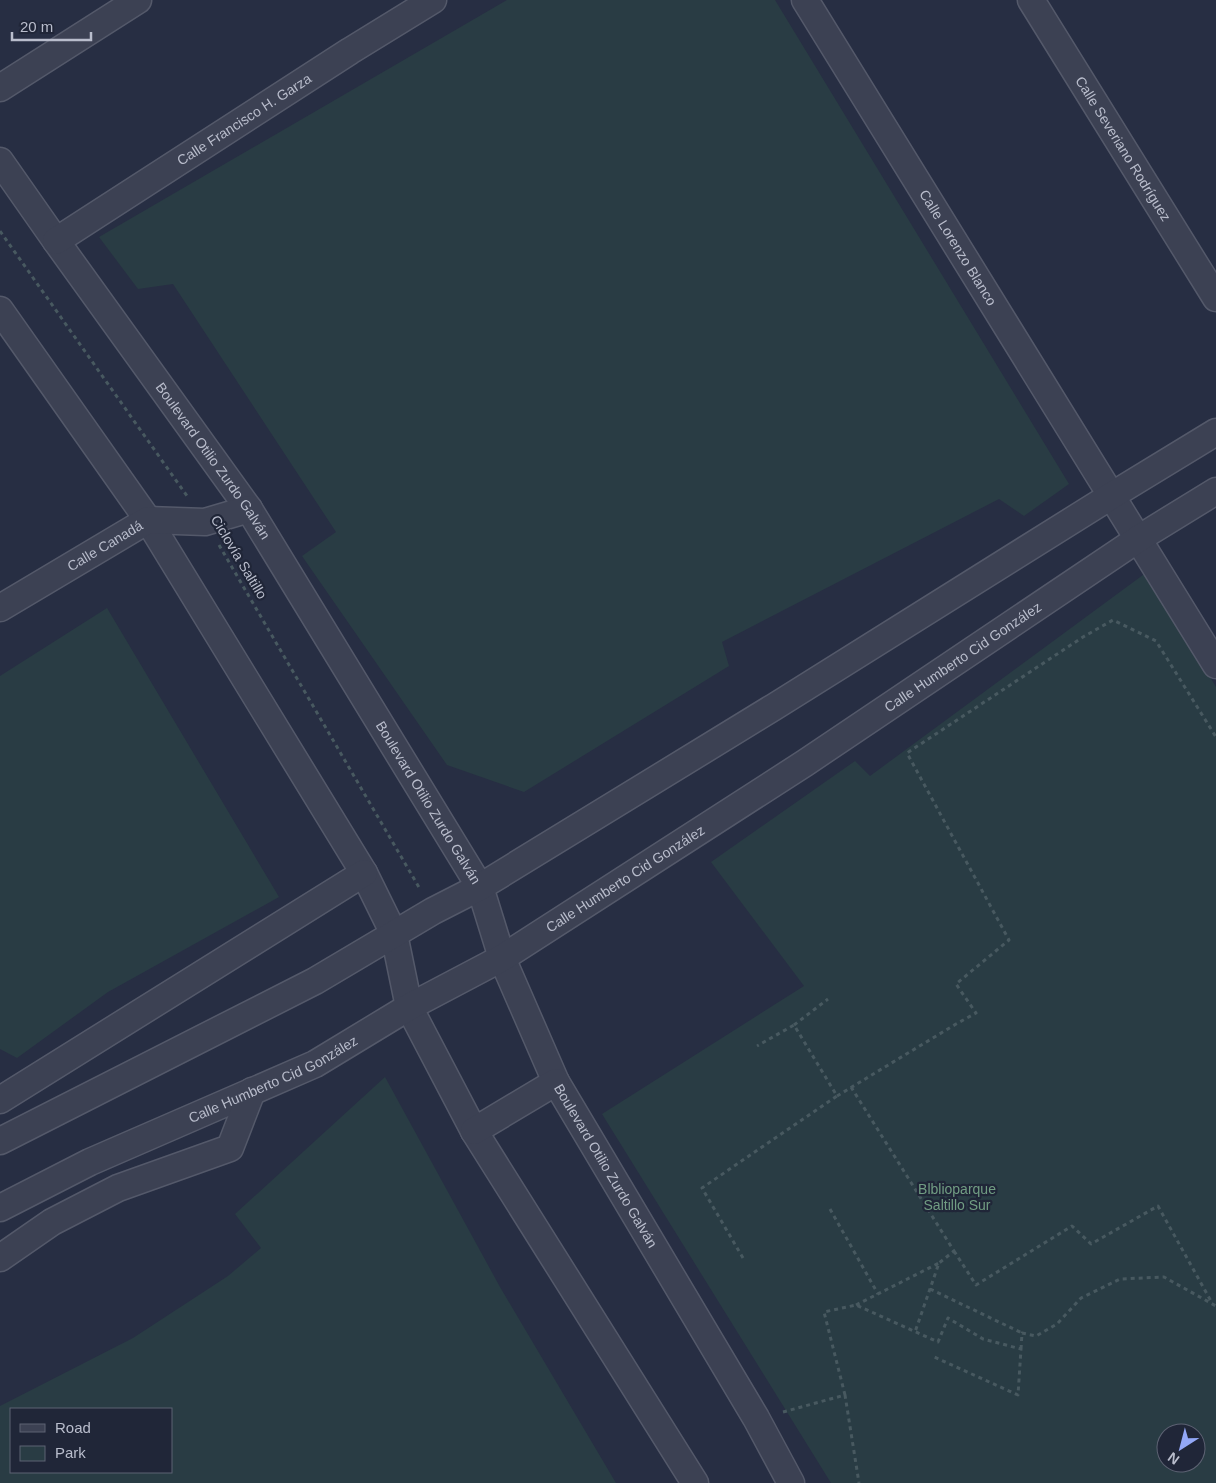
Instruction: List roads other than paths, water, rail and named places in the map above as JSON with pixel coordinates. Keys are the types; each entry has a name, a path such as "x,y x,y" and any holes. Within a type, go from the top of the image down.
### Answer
{"street":[{"path":"0,88 138,0"},
{"name":"Calle Francisco H. Garza","path":"56,241 342,56 433,0"},
{"name":"Calle Lorenzo Blanco","path":"805,0 1216,666"},
{"name":"Calle Severiano Rodríguez","path":"1031,0 1216,298"},
{"name":"Boulevard Otilio Zurdo Galván","path":"0,161 249,509 480,887 502,958 556,1082 756,1418 791,1483"},
{"path":"0,310 148,520 364,873 394,934 409,1007 474,1131 695,1483"},
{"path":"0,1141 315,981 433,911 480,887 1216,432"},
{"name":"Calle Humberto Cid González","path":"0,1208 90,1162 315,1064 409,1007 502,958 805,764 1138,539 1216,491"},
{"name":"Calle Canadá","path":"0,608 148,520 205,522 249,509"},
{"path":"0,1100 364,873"},
{"path":"474,1131 556,1082"},
{"path":"0,1258 52,1222 118,1188 230,1148 252,1091"}],"park label":[{"name":"Blblioparque Saltillo Sur","path":"957,1198"}]}
